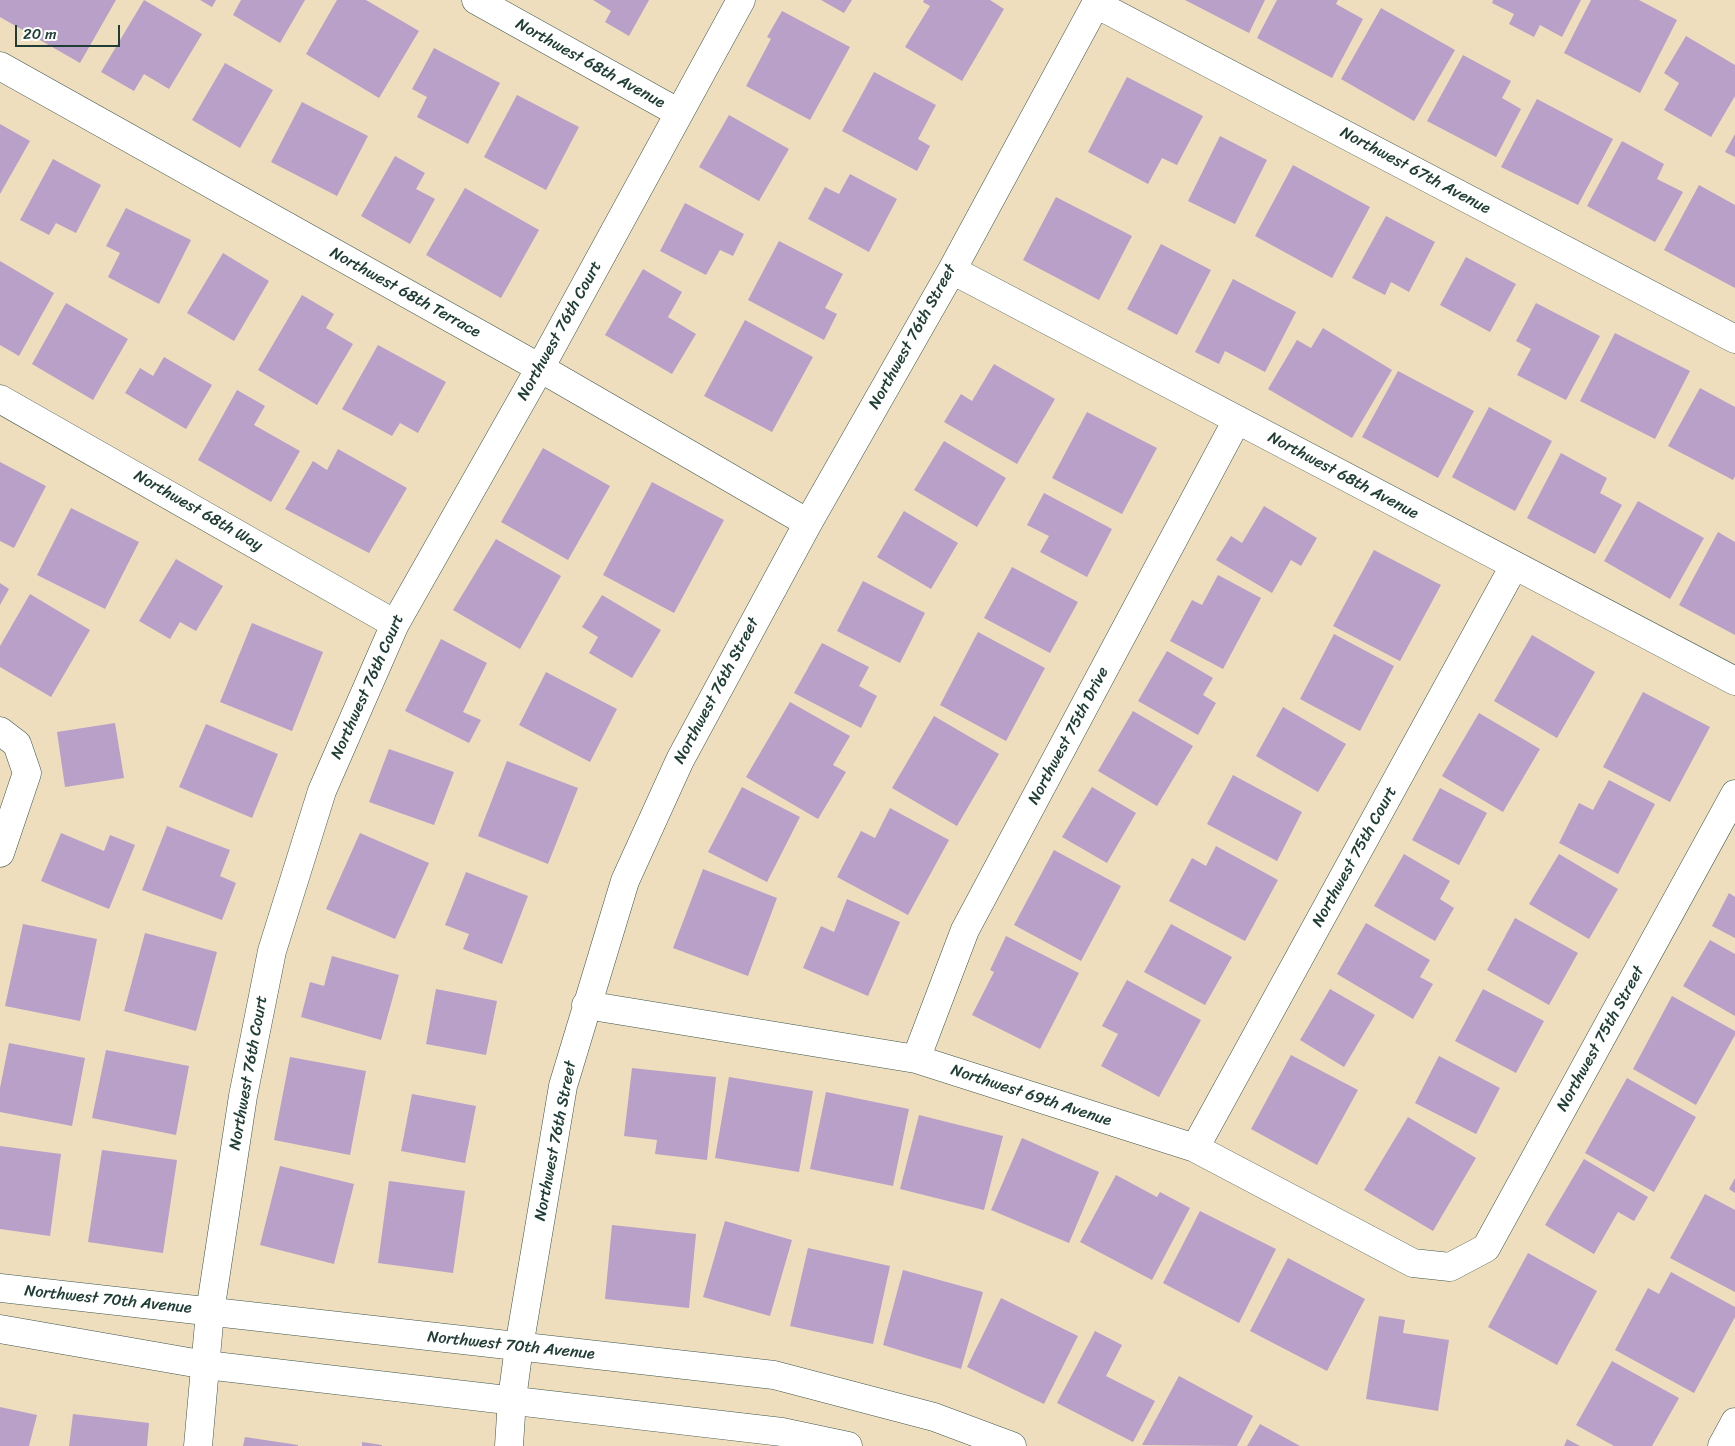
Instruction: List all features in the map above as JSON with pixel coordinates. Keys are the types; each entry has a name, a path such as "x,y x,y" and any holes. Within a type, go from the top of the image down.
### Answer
{"street":[{"name":"Northwest 68th Avenue","path":"476,0 679,112"},
{"name":"Northwest 76th Court","path":"198,1446 210,1312 243,1096 272,951 322,791 395,624 540,368 741,0"},
{"name":"Northwest 76th Street","path":"509,1446 512,1399 519,1347 563,1086 625,881 680,760 808,523 952,270 1097,2"},
{"name":"Northwest 67th Avenue","path":"1097,2 1735,339"},
{"name":"Northwest 68th Terrace","path":"0,66 540,368 808,523"},
{"name":"Northwest 68th Avenue","path":"952,270 1735,681"},
{"name":"Northwest 68th Way","path":"0,399 395,624"},
{"name":"Northwest 75th Drive","path":"916,1059 965,930 1238,420"},
{"name":"Northwest 75th Court","path":"1195,1148 1514,566"},
{"path":"0,853 27,773 8,737"},
{"name":"Northwest 75th Street","path":"1450,1267 1486,1248 1735,794"},
{"name":"Northwest 69th Avenue","path":"586,1005 916,1059 1195,1148 1414,1263 1450,1267"},
{"name":"Northwest 70th Avenue","path":"0,1288 774,1375 934,1417 1012,1446"},
{"path":"0,1329 206,1365 512,1399 782,1432 848,1446"},
{"path":"1722,1446 1735,1422"}],"building":[{"path":"0,0 116,0 80,63 0,17"},
{"path":"144,0 202,34 169,89 144,74 134,91 101,72"},
{"path":"200,0 216,0 212,7"},
{"path":"241,0 305,0 280,43 233,15"},
{"path":"337,0 366,0 419,31 379,98 306,54"},
{"path":"593,0 649,0 629,36 605,22 611,11"},
{"path":"821,0 852,0 844,13"},
{"path":"924,0 990,0 1004,9 962,81 905,47 930,6 923,2"},
{"path":"1185,0 1265,0 1249,33"},
{"path":"1277,0 1338,0 1336,4 1363,19 1332,78 1257,38"},
{"path":"1493,0 1581,0 1562,37 1540,25 1534,37 1509,24 1514,14 1492,3"},
{"path":"1591,0 1639,0 1677,20 1640,93 1564,53"},
{"path":"1381,8 1455,50 1414,121 1341,79"},
{"path":"782,11 850,47 810,120 746,86 771,39 767,37"},
{"path":"1686,36 1735,65 1735,96 1711,137 1664,110 1679,83 1664,73"},
{"path":"434,48 500,83 468,144 417,117 427,97 412,89"},
{"path":"1463,55 1511,81 1502,98 1521,109 1496,157 1427,121"},
{"path":"225,63 273,90 240,148 192,120"},
{"path":"874,72 936,105 918,139 930,146 917,171 842,131"},
{"path":"1127,77 1203,116 1177,165 1162,158 1148,184 1088,152"},
{"path":"517,95 579,127 546,190 484,157"},
{"path":"1537,99 1613,139 1578,205 1501,167"},
{"path":"302,102 368,136 337,196 271,162"},
{"path":"729,115 789,149 759,201 699,167"},
{"path":"0,124 30,141 0,194"},
{"path":"1735,134 1735,157 1725,152"},
{"path":"1220,136 1267,160 1235,224 1188,201"},
{"path":"1622,141 1664,164 1657,179 1683,192 1655,242 1587,206"},
{"path":"395,156 425,173 416,189 435,199 410,244 361,216"},
{"path":"53,159 101,185 76,233 56,223 49,235 20,220"},
{"path":"1293,165 1370,207 1332,278 1255,236"},
{"path":"850,174 897,199 869,252 808,219 825,187 839,194"},
{"path":"1699,185 1735,205 1735,288 1664,250"},
{"path":"465,188 539,230 501,298 426,255"},
{"path":"1056,197 1132,236 1099,300 1023,260"},
{"path":"685,203 744,234 733,256 720,250 706,275 660,251"},
{"path":"126,208 191,240 159,304 108,277 120,253 106,246"},
{"path":"1386,216 1435,242 1409,292 1391,282 1385,295 1352,278"},
{"path":"779,241 843,274 825,308 837,314 824,340 748,300"},
{"path":"1161,244 1211,270 1177,335 1127,309"},
{"path":"223,253 269,281 234,341 187,313"},
{"path":"1466,257 1516,284 1490,332 1440,305"},
{"path":"0,261 54,293 19,356 0,345"},
{"path":"643,269 682,292 668,317 696,334 672,374 605,335"},
{"path":"1233,279 1296,312 1265,372 1225,351 1219,364 1195,352"},
{"path":"302,295 334,314 326,328 353,344 317,405 258,370"},
{"path":"66,303 128,339 93,400 32,364"},
{"path":"1536,303 1600,336 1566,400 1517,375 1531,349 1516,341"},
{"path":"745,320 813,357 772,432 704,396"},
{"path":"1323,328 1392,370 1352,438 1268,389 1297,340 1311,348"},
{"path":"1615,333 1690,371 1655,439 1580,401"},
{"path":"378,345 446,382 418,433 400,423 392,436 342,409"},
{"path":"164,357 212,385 186,429 125,393 140,368 153,376"},
{"path":"994,364 1055,399 1017,464 944,422 961,394 972,401"},
{"path":"1398,371 1474,411 1438,478 1362,437"},
{"path":"1700,388 1735,407 1735,476 1733,480 1668,446"},
{"path":"237,390 265,406 254,425 300,451 271,502 198,460"},
{"path":"1489,407 1552,441 1515,511 1452,477"},
{"path":"1087,412 1157,448 1122,514 1052,478"},
{"path":"944,441 1006,478 977,527 914,490"},
{"path":"543,448 610,486 568,560 501,522"},
{"path":"338,449 407,488 369,553 285,509 313,461 327,470"},
{"path":"1561,453 1607,478 1600,493 1622,505 1595,554 1527,518"},
{"path":"0,462 46,486 14,548 0,541"},
{"path":"652,482 724,520 674,613 603,575"},
{"path":"1044,493 1112,529 1087,577 1040,552 1049,536 1027,525"},
{"path":"1638,501 1704,538 1670,599 1604,561"},
{"path":"1264,506 1317,538 1301,566 1291,560 1272,593 1216,560 1231,536 1242,543"},
{"path":"71,508 139,542 105,609 37,575"},
{"path":"904,511 958,543 931,589 877,557"},
{"path":"1718,532 1735,542 1735,635 1679,605"},
{"path":"496,539 561,576 520,649 453,610"},
{"path":"1374,550 1441,585 1400,661 1333,626"},
{"path":"176,559 223,586 196,631 180,622 170,639 139,621"},
{"path":"1012,567 1078,602 1050,653 984,618"},
{"path":"1218,575 1261,598 1223,669 1170,641 1192,600 1202,605"},
{"path":"863,581 925,613 900,663 837,631"},
{"path":"0,583 9,589 0,605"},
{"path":"30,594 90,630 51,697 0,667 0,646"},
{"path":"602,595 661,630 632,678 589,653 598,637 582,627"},
{"path":"252,623 323,652 292,731 220,702"},
{"path":"978,632 1045,668 1006,741 940,705"},
{"path":"1334,634 1394,666 1360,731 1300,699"},
{"path":"1532,635 1595,672 1557,738 1494,701"},
{"path":"441,639 487,663 463,712 481,720 469,743 405,711"},
{"path":"822,643 869,667 859,686 877,696 861,728 794,693"},
{"path":"1167,651 1213,678 1203,695 1216,703 1198,735 1138,701"},
{"path":"546,672 617,709 590,762 519,725"},
{"path":"1643,692 1710,727 1670,802 1603,767"},
{"path":"790,702 850,736 833,765 846,772 818,819 746,777"},
{"path":"1283,707 1346,744 1318,792 1256,756"},
{"path":"1133,711 1193,746 1157,806 1098,771"},
{"path":"1479,713 1540,749 1503,812 1442,776"},
{"path":"934,716 999,754 957,826 892,788"},
{"path":"115,723 124,778 65,787 57,732"},
{"path":"206,724 278,754 252,818 179,787"},
{"path":"389,749 454,772 434,825 369,802"},
{"path":"507,761 578,788 548,864 478,836"},
{"path":"1233,775 1302,812 1277,861 1207,824"},
{"path":"1609,780 1655,804 1618,874 1559,843 1579,803 1593,810"},
{"path":"742,787 800,817 767,882 708,852"},
{"path":"1092,787 1136,813 1107,863 1062,837"},
{"path":"1440,788 1487,813 1459,865 1412,840"},
{"path":"890,808 949,840 908,915 837,877 861,831 875,838"},
{"path":"167,826 230,850 220,876 236,883 222,920 142,890"},
{"path":"61,833 104,851 110,835 135,845 109,909 41,881"},
{"path":"360,833 429,863 395,939 326,909"},
{"path":"1216,846 1278,880 1245,941 1169,901 1192,858 1206,866"},
{"path":"1054,850 1121,886 1081,961 1014,925"},
{"path":"1404,854 1450,881 1440,899 1454,908 1435,941 1374,906"},
{"path":"1559,854 1618,889 1589,939 1529,904"},
{"path":"703,869 777,898 748,976 673,948"},
{"path":"466,872 528,896 502,964 463,949 469,934 445,925"},
{"path":"1729,893 1735,897 1735,938 1712,926"},
{"path":"847,899 900,922 868,996 803,968 821,926 834,932"},
{"path":"1515,918 1578,953 1549,1005 1487,970"},
{"path":"1366,923 1430,960 1420,977 1433,984 1413,1019 1337,974"},
{"path":"23,924 97,939 80,1021 5,1006"},
{"path":"1171,924 1232,957 1205,1005 1144,972"},
{"path":"145,933 217,952 196,1031 124,1011"},
{"path":"1006,936 1079,973 1040,1049 972,1015 994,972 990,970"},
{"path":"1710,940 1735,954 1735,1016 1683,986"},
{"path":"332,956 399,975 381,1040 301,1017 310,982 324,986"},
{"path":"1127,980 1201,1020 1159,1097 1101,1066 1118,1034 1102,1026"},
{"path":"436,989 497,1001 486,1055 426,1044"},
{"path":"1330,989 1375,1015 1344,1067 1300,1040"},
{"path":"1483,989 1544,1021 1516,1073 1455,1041"},
{"path":"1672,996 1735,1031 1735,1035 1696,1105 1633,1069"},
{"path":"9,1043 85,1058 72,1126 0,1112 0,1088"},
{"path":"106,1050 189,1066 176,1135 92,1118"},
{"path":"1291,1055 1358,1090 1317,1165 1251,1129"},
{"path":"1439,1056 1500,1088 1476,1134 1415,1103"},
{"path":"290,1057 366,1071 350,1155 274,1140"},
{"path":"632,1068 716,1077 707,1160 655,1154 657,1140 624,1136"},
{"path":"729,1077 813,1091 799,1172 715,1158"},
{"path":"1627,1078 1696,1117 1654,1192 1585,1153"},
{"path":"826,1092 909,1109 893,1186 810,1169"},
{"path":"412,1094 476,1106 465,1163 401,1151"},
{"path":"919,1115 1003,1136 984,1210 900,1189"},
{"path":"1408,1117 1476,1158 1433,1231 1364,1190"},
{"path":"1022,1138 1099,1172 1069,1243 991,1210"},
{"path":"0,1146 61,1154 50,1236 0,1229"},
{"path":"102,1150 177,1160 163,1253 88,1242"},
{"path":"1584,1159 1648,1197 1634,1221 1618,1212 1594,1254 1545,1225"},
{"path":"280,1166 354,1184 334,1264 260,1245"},
{"path":"1116,1175 1157,1197 1160,1192 1190,1208 1152,1280 1080,1242"},
{"path":"1735,1178 1735,1193 1729,1189"},
{"path":"389,1181 465,1191 453,1273 378,1263"},
{"path":"1705,1194 1735,1210 1735,1292 1670,1258"},
{"path":"1200,1211 1276,1249 1239,1323 1163,1283"},
{"path":"725,1221 792,1240 770,1316 703,1297"},
{"path":"612,1225 696,1234 689,1308 605,1299"},
{"path":"808,1248 890,1266 873,1344 790,1326"},
{"path":"1528,1253 1597,1291 1557,1365 1488,1327"},
{"path":"1288,1258 1365,1299 1327,1371 1250,1331"},
{"path":"903,1270 983,1292 961,1369 883,1345"},
{"path":"1671,1272 1735,1307 1735,1317 1694,1393 1615,1350 1648,1288 1659,1294"},
{"path":"1001,1298 1078,1336 1044,1404 967,1367"},
{"path":"1379,1316 1405,1320 1403,1333 1449,1340 1438,1411 1366,1399"},
{"path":"1095,1331 1122,1345 1106,1376 1155,1401 1133,1442 1057,1403"},
{"path":"1612,1361 1679,1398 1652,1446 1614,1446 1576,1425"},
{"path":"1179,1376 1253,1416 1237,1446 1142,1445"},
{"path":"0,1407 37,1415 29,1446 0,1446"},
{"path":"73,1414 149,1423 147,1446 69,1446"},
{"path":"1260,1424 1300,1446 1247,1446"},
{"path":"245,1437 298,1445 298,1446 243,1446"},
{"path":"1567,1439 1580,1446 1564,1446"},
{"path":"362,1442 382,1445 382,1446 362,1446"}]}
